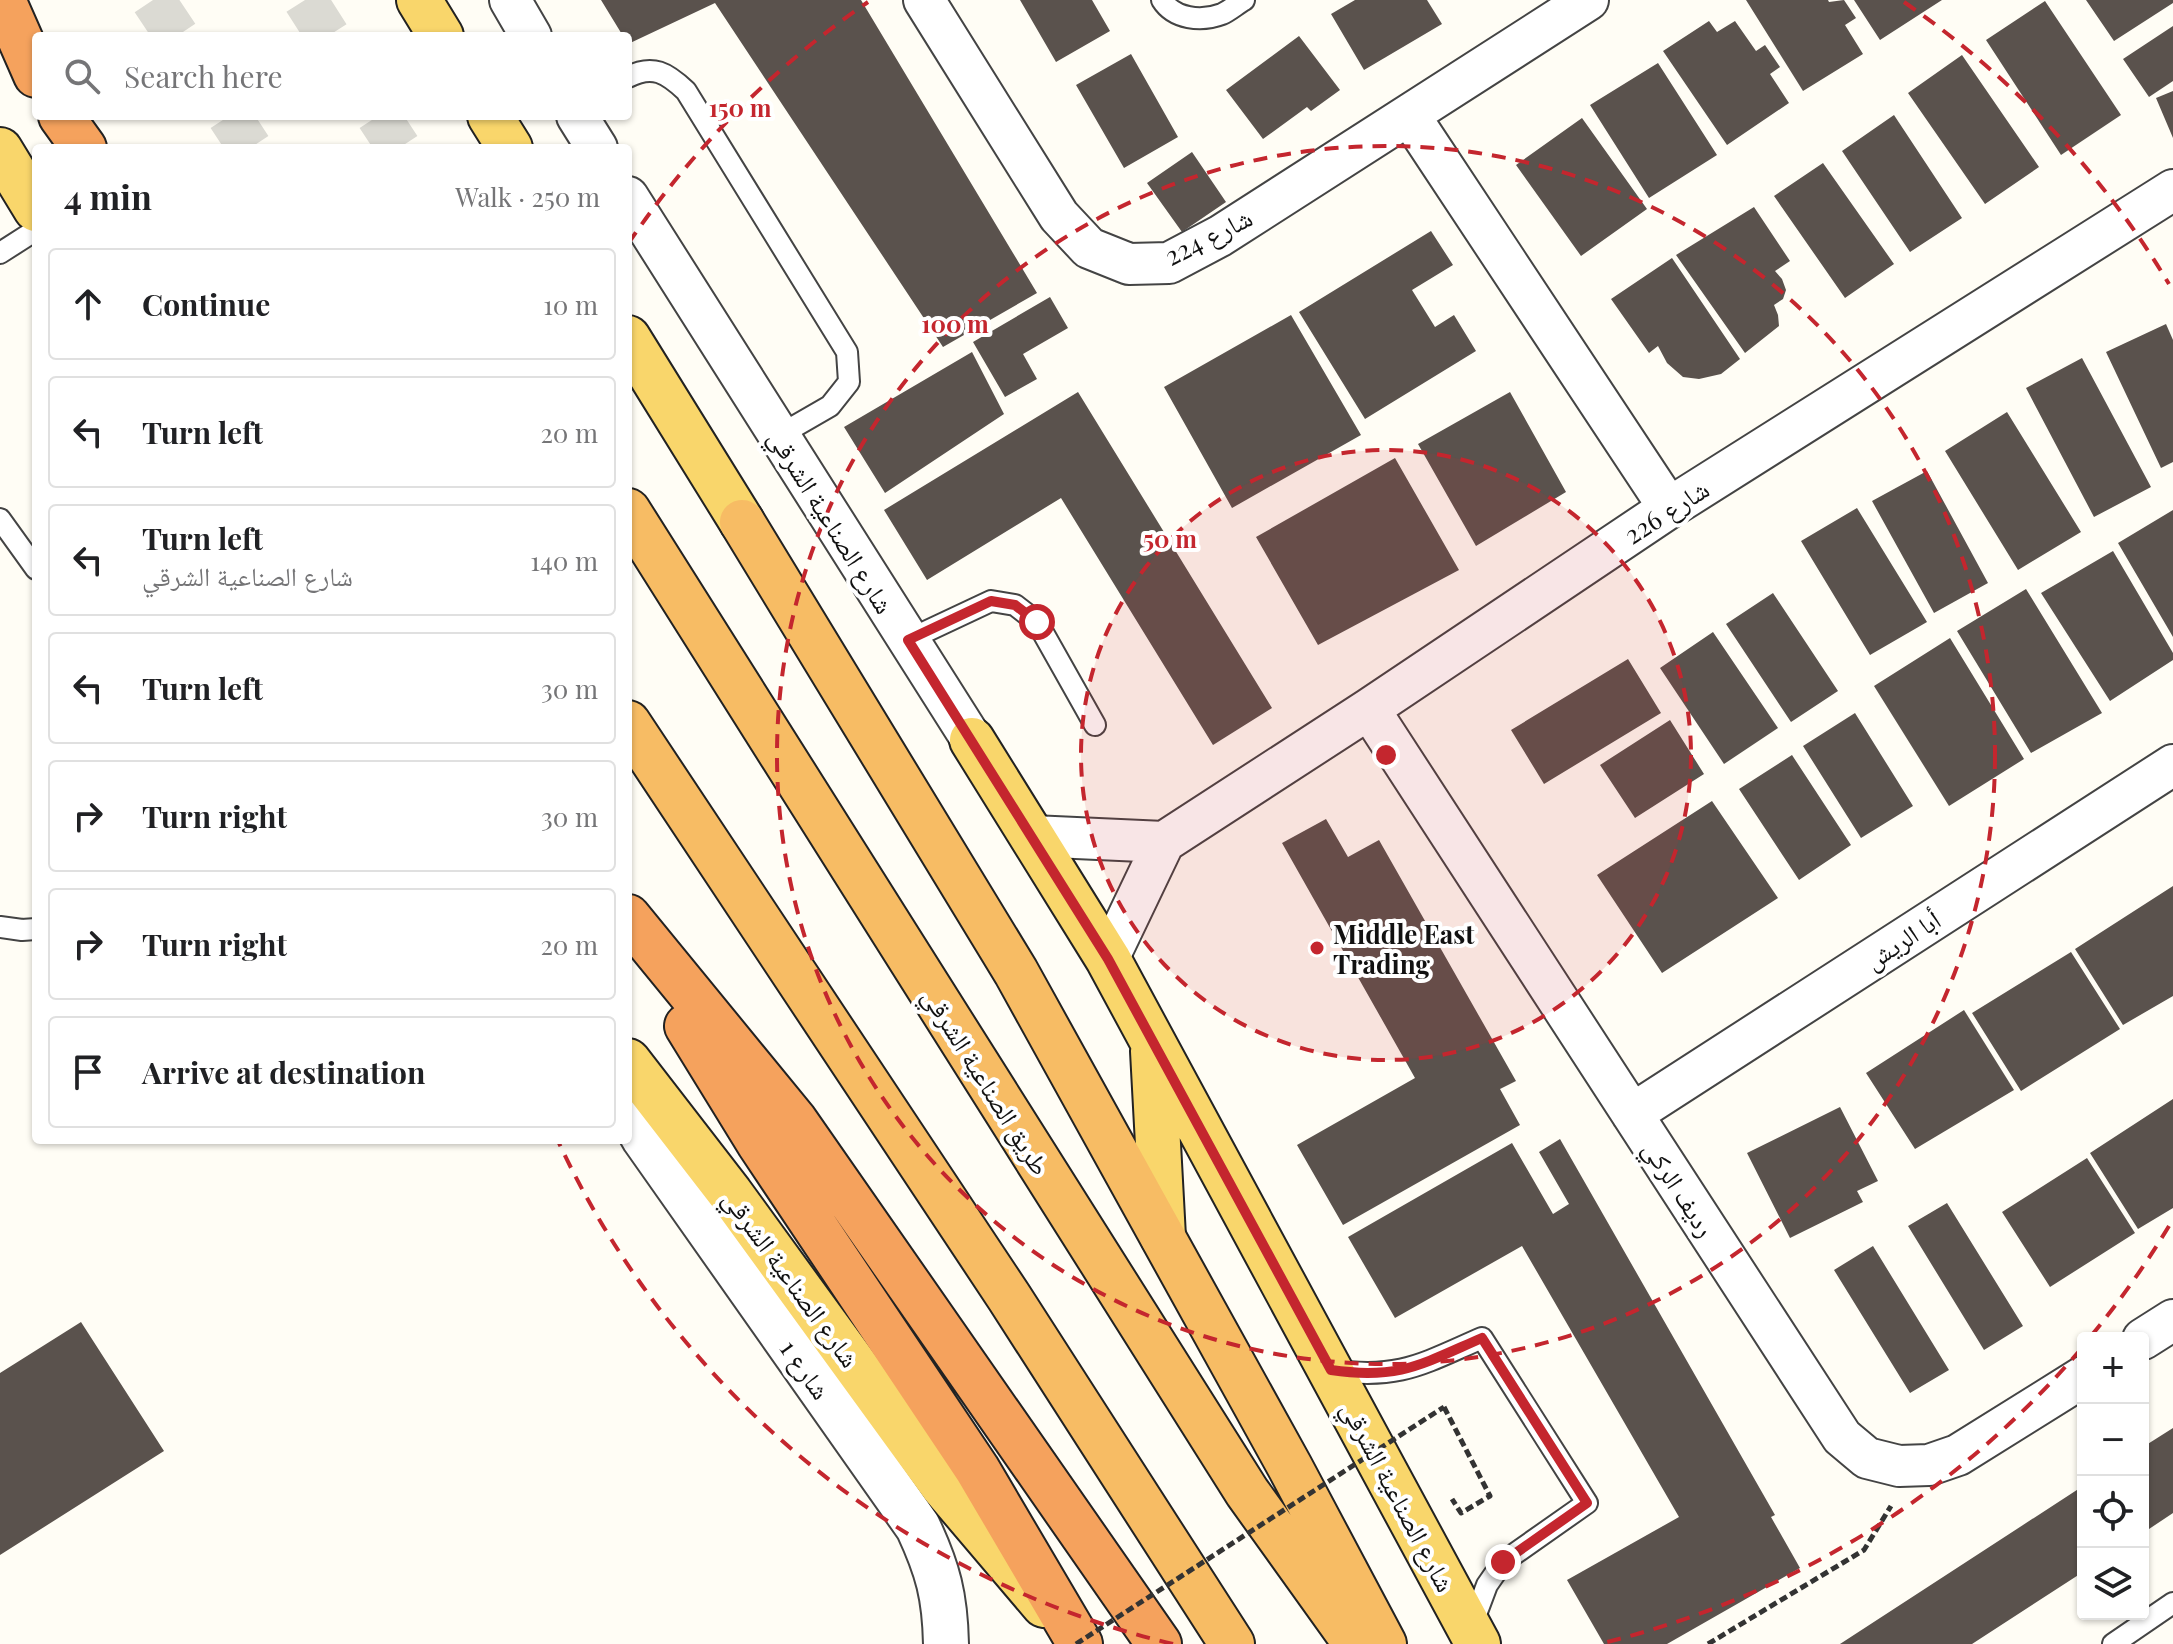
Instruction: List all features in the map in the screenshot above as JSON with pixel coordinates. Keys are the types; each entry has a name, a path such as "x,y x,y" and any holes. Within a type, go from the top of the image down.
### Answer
{"highway":[{"path":"3,0 32,66"},
{"path":"64,120 81,144"},
{"name":"طريق الصناعية الشرقي","path":"632,517 1247,1492 1356,1644"},
{"path":"742,522 1016,972 1290,1467 1384,1644"},
{"path":"632,729 1009,1297 1232,1644"},
{"path":"632,922 795,1121 1159,1644"},
{"path":"632,935 759,1143 977,1469 1077,1644"}],"main road":[{"path":"419,0 439,32"},
{"path":"492,120 508,144"},
{"path":"0,150 32,202"},
{"path":"632,344 742,522"},
{"name":"شارع الصناعية الشرقي","path":"972,740 1108,959 1474,1636"},
{"path":"1153,1041 1163,1237"},
{"name":"شارع الصناعية الشرقي","path":"632,1066 730,1193 943,1486 1077,1644"}],"street":[{"path":"510,0 529,32"},
{"name":"شارع 224","path":"924,0 1059,216 1089,248 1129,264 1169,263 1194,249 1588,0"},
{"path":"1409,115 1669,508"},
{"path":"580,120 594,144"},
{"name":"شارع 226","path":"1164,842 1669,508 2173,190"},
{"name":"شارع الصناعية الشرقي","path":"632,203 972,740"},
{"name":"رديف الركي","path":"1369,709 1842,1437 1867,1458 1899,1466 1929,1465 1958,1455 2077,1381"},
{"name":"أبا الريش","path":"1632,1114 2173,765"},
{"path":"1032,836 1164,842 1108,959"},
{"name":"شارع 1","path":"632,1117 918,1527 936,1565 945,1606 946,1644"},
{"path":"2149,1335 2173,1320"}],"lane":[{"path":"1162,0 1169,10 1190,18 1221,15 1244,0"},
{"path":"632,75 641,70 668,74 686,91 847,352 849,382 830,406 778,436"},
{"path":"0,253 32,233"},
{"path":"0,519 32,563"},
{"path":"908,640 991,601 1015,605 1037,622 1095,725"},
{"path":"0,927 32,929"},
{"path":"1331,1370 1379,1374 1413,1368 1482,1338 1587,1503 1503,1562 1487,1585 1474,1636"},
{"path":"2113,1644 2173,1603"}],"path":[{"path":"1077,1644 1444,1407 1490,1496 1461,1513 1445,1488"},
{"path":"1405,1428 1413,1440"},
{"path":"1708,1644 1864,1550 1891,1507 1899,1466"}],"building":[{"path":"601,0 861,0 1037,293 943,347 715,3 632,42 632,32 621,32"},
{"path":"1020,0 1092,0 1110,31 1056,62"},
{"path":"1355,0 1427,0 1442,24 1364,70 1331,14"},
{"path":"1746,0 1844,0 1856,18 1845,25 1863,54 1803,91"},
{"path":"1854,0 1942,0 1880,40"},
{"path":"2086,0 2173,0 2173,3 2114,41"},
{"path":"2045,1 2121,115 2061,155 1986,40"},
{"path":"1709,21 1717,32 1735,21 1756,51 1765,45 1780,67 1770,74 1789,103 1727,145 1663,51"},
{"path":"2173,26 2173,81 2149,97 2123,59"},
{"path":"1299,36 1340,90 1311,111 1307,107 1263,139 1226,90"},
{"path":"1131,54 1178,137 1124,168 1076,85"},
{"path":"1962,55 2039,167 1985,204 1908,93"},
{"path":"1658,63 1717,155 1649,198 1590,105"},
{"path":"2173,91 2173,138 2156,98"},
{"path":"1894,115 1962,218 1910,252 1842,151"},
{"path":"1582,118 1647,209 1581,256 1516,165"},
{"path":"1192,152 1226,202 1182,232 1147,183"},
{"path":"1823,163 1894,264 1845,298 1774,196"},
{"path":"1754,207 1790,261 1775,271 1786,290 1783,299 1774,305 1779,326 1745,353 1676,255"},
{"path":"1431,231 1453,265 1412,290 1435,327 1454,315 1476,351 1365,419 1299,312"},
{"path":"1672,258 1740,359 1721,374 1699,379 1683,377 1667,363 1658,346 1649,353 1611,299"},
{"path":"1050,297 1068,328 1023,354 1037,379 1005,397 973,342"},
{"path":"1291,315 1361,435 1232,508 1164,387"},
{"path":"2166,324 2173,340 2173,462 2161,468 2106,352"},
{"path":"972,352 1004,414 885,493 844,427"},
{"path":"2082,358 2151,487 2094,517 2026,388"},
{"path":"1078,392 1272,708 1213,745 1061,498 927,580 884,510"},
{"path":"1510,392 1566,492 1476,546 1418,444"},
{"path":"2007,412 2081,532 2018,570 1945,451"},
{"path":"1395,458 1459,570 1318,645 1256,537"},
{"path":"1927,471 1988,583 1934,613 1872,501"},
{"path":"1857,508 1927,622 1870,655 1801,541"},
{"path":"2173,510 2173,637 2118,543"},
{"path":"2113,551 2173,653 2173,660 2110,701 2041,593"},
{"path":"2026,589 2102,713 2031,753 1957,631"},
{"path":"1773,593 1838,691 1791,722 1726,624"},
{"path":"1713,632 1778,728 1724,764 1660,668"},
{"path":"1950,638 2024,759 1949,806 1874,686"},
{"path":"1628,659 1661,713 1544,784 1511,730"},
{"path":"1855,713 1913,806 1861,838 1803,746"},
{"path":"1670,720 1704,774 1635,818 1600,765"},
{"path":"1792,755 1851,845 1799,880 1739,789"},
{"path":"1712,801 1778,898 1662,973 1597,875"},
{"path":"1326,819 1348,857 1379,840 1516,1081 1500,1089 1520,1125 1343,1225 1297,1145 1415,1078 1282,843"},
{"path":"2173,886 2173,996 2123,1025 2075,949"},
{"path":"2071,952 2120,1029 2021,1091 1972,1013"},
{"path":"1964,1010 2014,1090 1915,1149 1866,1073"},
{"path":"2173,1099 2173,1208 2138,1229 2090,1153"},
{"path":"1840,1107 1878,1181 1857,1191 1863,1202 1790,1238 1747,1153"},
{"path":"1560,1139 1775,1515 1771,1517 1800,1568 1667,1644 1604,1644 1567,1580 1679,1517 1522,1246 1395,1318 1348,1237 1512,1143 1553,1214 1569,1204 1539,1152"},
{"path":"2087,1158 2135,1233 2050,1287 2002,1212"},
{"path":"1947,1203 2023,1326 1984,1350 1908,1226"},
{"path":"1873,1246 1949,1370 1910,1393 1834,1270"},
{"path":"81,1322 164,1451 0,1555 0,1373"},
{"path":"2173,1428 2173,1513 2149,1529 2149,1476 2149,1443"},
{"path":"2077,1490 2077,1576 1972,1644 1840,1644"}],"tunnel":[{"path":"153,0 174,32"},
{"path":"305,0 325,32"},
{"path":"232,120 247,144"},
{"path":"381,120 396,144"}],"place":[{"name":"Middle East Trading","path":"1317,948"}],"route":[{"path":"1037,622 1015,605 991,601 908,640 1108,959 1331,1370 1379,1374 1413,1368 1482,1338 1587,1503 1503,1562"}]}
